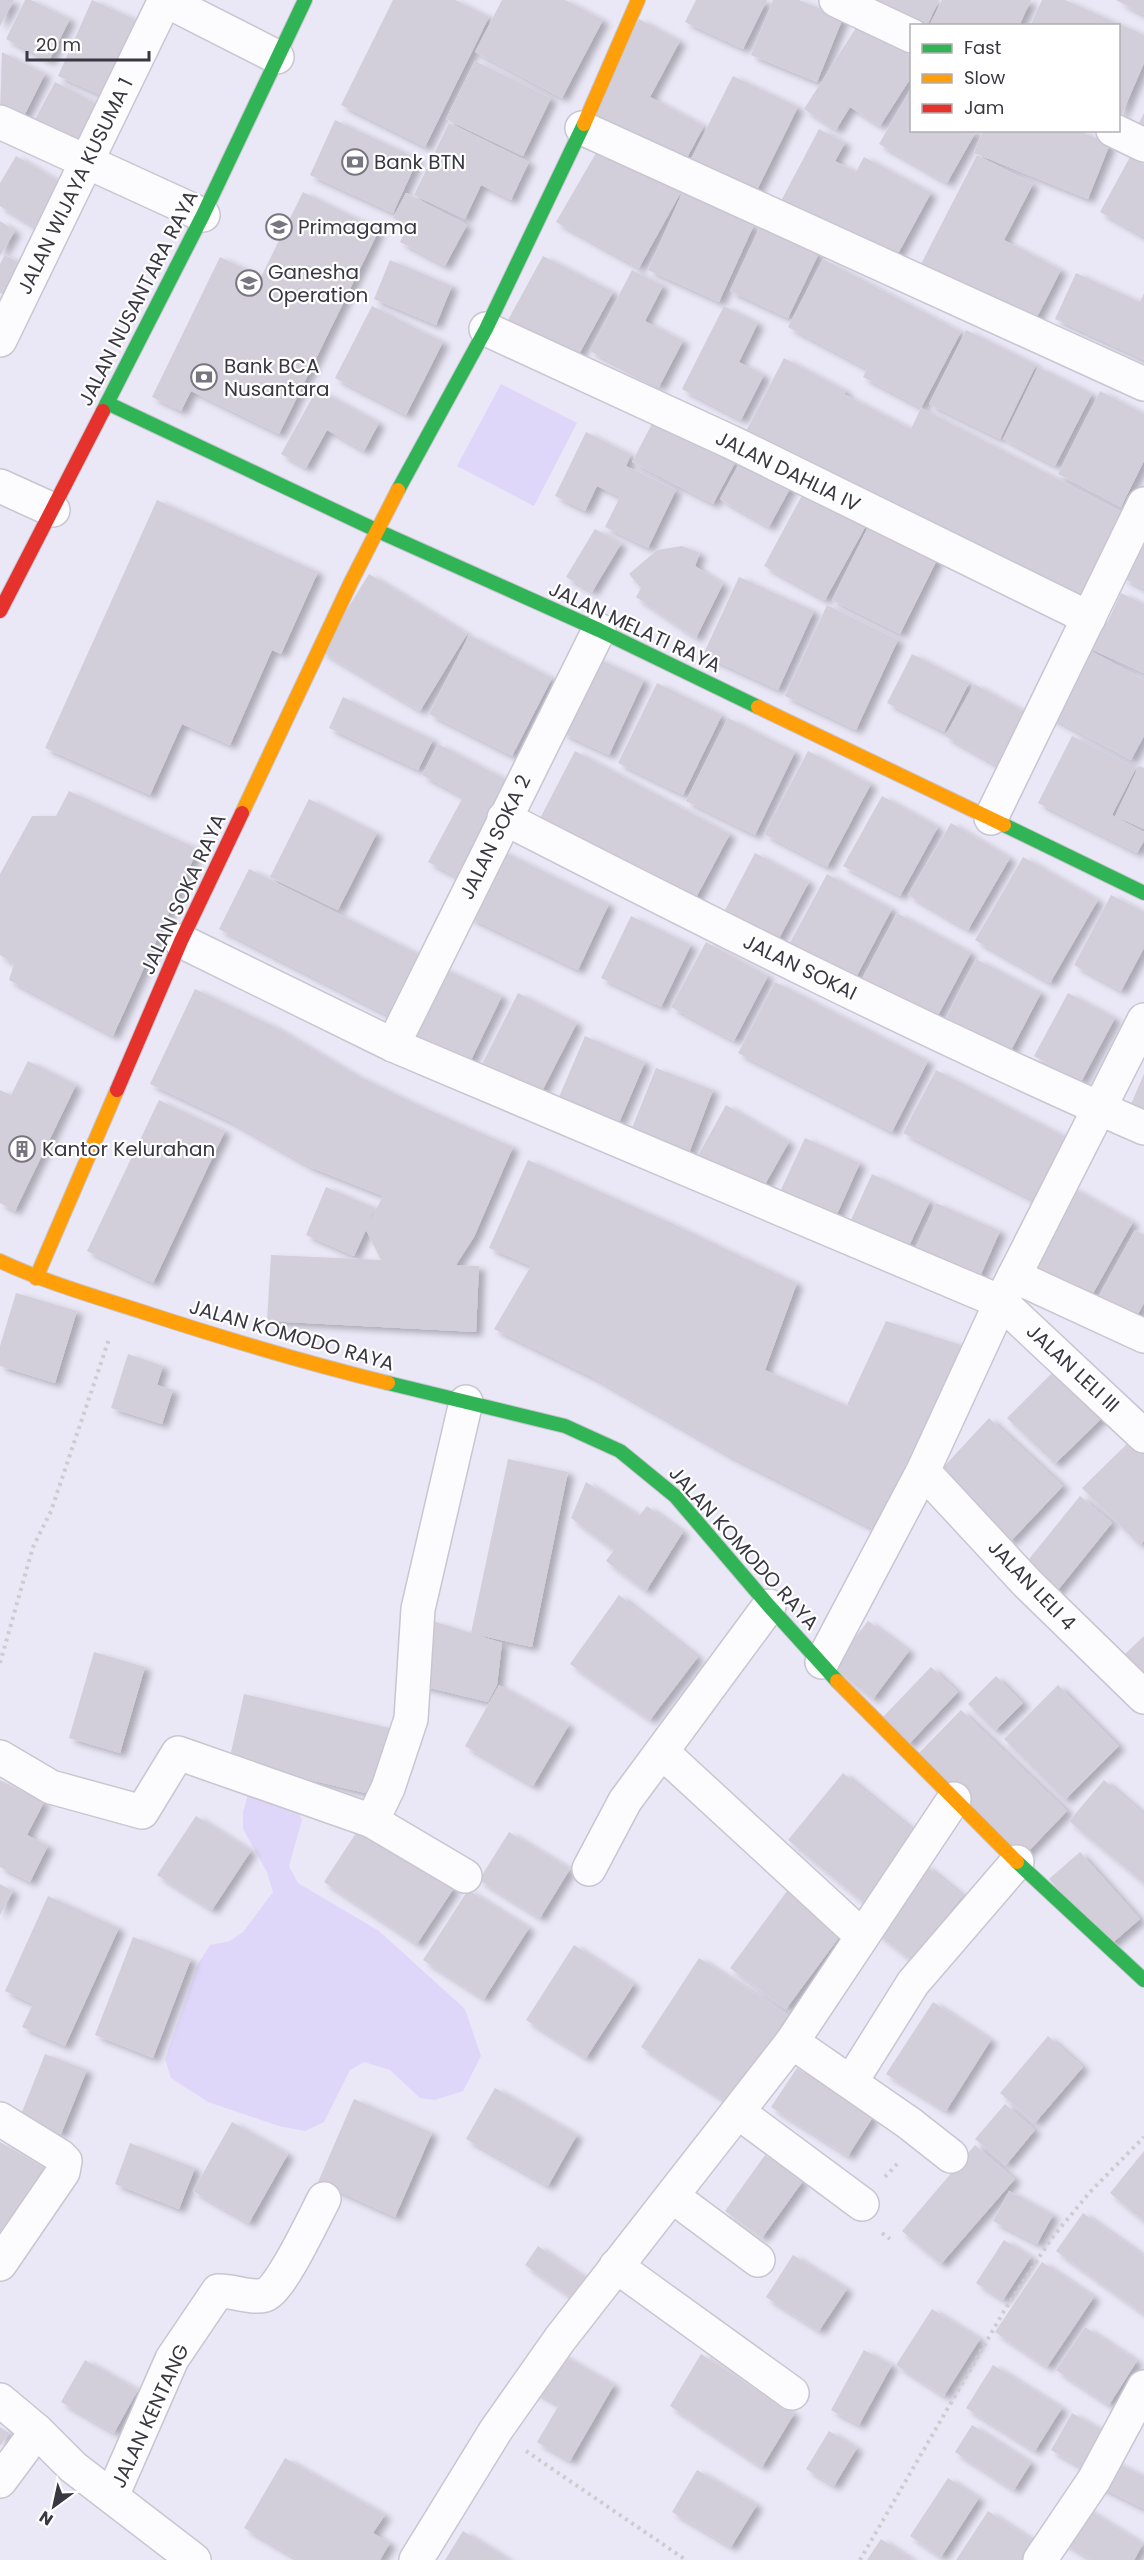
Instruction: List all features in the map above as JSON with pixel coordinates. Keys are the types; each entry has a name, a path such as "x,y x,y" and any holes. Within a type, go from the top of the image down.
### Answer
{"main road":[{"name":"JALAN NUSANTARA RAYA","path":"0,611 203,215 305,0"},
{"name":"JALAN SOKA RAYA","path":"36,1278 181,941 346,593 486,329 582,128 638,0"},
{"name":"JALAN MELATI RAYA","path":"107,403 378,531 599,630 1144,893"},
{"name":"JALAN KOMODO RAYA","path":"0,1261 36,1278 316,1365 566,1426 620,1451 675,1497 769,1606 861,1707 1017,1862 1144,1980"}],"street":[{"path":"165,0 277,57"},
{"name":"JALAN WIJAYA KUSUMA 1","path":"0,340 7,306 86,163 165,0"},
{"path":"836,0 910,35"},
{"path":"0,122 203,215"},
{"path":"582,128 1144,384"},
{"path":"1117,132 1144,145"},
{"name":"JALAN DAHLIA IV","path":"486,329 731,442 1089,618"},
{"path":"0,486 52,510"},
{"path":"991,818 1144,504"},
{"name":"JALAN SOKA 2","path":"393,1046 599,630"},
{"name":"JALAN SOKAI","path":"504,818 903,1018 1144,1128"},
{"path":"181,941 393,1046 1008,1289 1144,1336"},
{"path":"822,1662 923,1471 1008,1289 1144,1020"},
{"name":"JALAN LELI III","path":"1008,1289 1144,1436"},
{"path":"372,1821 388,1788 411,1719 418,1609 466,1402"},
{"name":"JALAN LELI 4","path":"923,1471 1027,1583 1144,1697"},
{"path":"589,1869 625,1801 769,1606"},
{"path":"662,1752 862,1936"},
{"path":"0,1757 51,1787 142,1812 178,1753 372,1821 465,1876"},
{"path":"416,2560 496,2430 560,2339 792,2042 954,1799"},
{"path":"851,2082 914,1983 1017,1862"},
{"path":"792,2042 851,2082 951,2156"},
{"path":"738,2112 862,2204"},
{"path":"0,2119 65,2161 63,2172 0,2264"},
{"path":"672,2196 758,2260"},
{"name":"JALAN KENTANG","path":"112,2496 172,2359 218,2291 230,2290 264,2295 272,2291 324,2199"},
{"path":"616,2266 792,2393"},
{"path":"1040,2560 1094,2480 1144,2387"},
{"name":"JALAN KENTANG","path":"0,2400 37,2430 73,2467 194,2560"},
{"path":"0,2481 37,2430"}],"path":[{"path":"0,1663 33,1547 51,1511 92,1384 122,1305"},
{"path":"860,2560 1004,2311 1051,2238 1090,2192 1144,2137"},
{"path":"496,2430 686,2560"}],"shaded area":[{"path":"501,384 577,423 534,506 457,466"},
{"path":"248,1795 268,1797 297,1809 302,1820 289,1866 298,1883 379,1931 465,2009 481,2056 463,2091 435,2100 420,2098 390,2070 364,2062 350,2070 324,2122 305,2131 279,2126 208,2102 171,2078 165,2059 198,1964 210,1945 230,1941 243,1932 273,1892 267,1872 243,1829 243,1812"}],"building":[{"path":"0,0 14,0 0,26"},
{"path":"25,0 31,0 70,19 49,61 6,39"},
{"path":"92,0 141,22 107,98 58,76"},
{"path":"393,0 455,0 489,17 425,147 341,105"},
{"path":"502,0 565,0 603,20 562,98 475,52"},
{"path":"696,0 767,0 743,49 685,22"},
{"path":"773,0 799,0 843,18 817,82 751,55"},
{"path":"853,0 939,0 928,24 910,25"},
{"path":"942,0 1031,0 1020,24 930,24"},
{"path":"1042,0 1065,0 1119,24 1031,24"},
{"path":"1116,0 1144,0 1144,15"},
{"path":"639,19 680,41 650,97 704,126 682,167 587,116"},
{"path":"859,23 910,56 910,79 880,126 850,107 836,130 804,109"},
{"path":"1120,24 1144,35 1144,63 1120,119"},
{"path":"2,52 45,74 21,122 0,112"},
{"path":"475,61 551,98 523,156 446,119"},
{"path":"733,76 798,107 752,200 687,167"},
{"path":"55,82 101,106 80,147 33,123"},
{"path":"910,90 910,132 976,132 947,183 879,144"},
{"path":"1144,113 1144,130 1137,127"},
{"path":"335,120 418,159 393,213 310,175"},
{"path":"449,123 529,162 511,200 481,185 465,219 414,195"},
{"path":"819,129 845,143 835,161 856,172 864,157 931,193 894,261 781,201"},
{"path":"982,132 1082,132 1110,144 1088,199 974,153"},
{"path":"600,146 681,192 639,268 556,222"},
{"path":"977,155 1033,184 1004,240 1061,270 1034,323 921,264"},
{"path":"16,156 68,187 42,231 0,206 0,183"},
{"path":"1130,157 1144,165 1144,237 1100,212"},
{"path":"303,192 379,230 279,434 191,391 181,411 152,397 220,257 261,277"},
{"path":"406,193 467,225 445,266 400,242 408,226 393,218"},
{"path":"682,193 754,225 719,302 648,270"},
{"path":"0,221 15,231 0,256"},
{"path":"761,225 819,253 788,318 730,291"},
{"path":"5,255 28,268 11,299 0,293 0,264"},
{"path":"543,256 613,292 577,358 508,320"},
{"path":"823,259 961,332 921,408 863,377 867,369 788,327"},
{"path":"390,260 452,286 436,325 374,299"},
{"path":"632,270 663,286 645,321 683,341 659,387 590,351"},
{"path":"1076,273 1140,302 1144,293 1144,360 1055,319"},
{"path":"372,306 443,342 406,415 335,378"},
{"path":"724,306 758,323 739,362 764,375 741,420 682,389"},
{"path":"966,330 1036,365 1000,439 929,404"},
{"path":"784,358 846,391 844,394 911,429 921,408 1127,515 1080,606 743,437"},
{"path":"1038,367 1092,394 1055,466 1003,439"},
{"path":"317,389 379,423 364,451 327,430 306,468 281,454"},
{"path":"1100,391 1144,414 1144,461 1121,507 1058,474"},
{"path":"655,418 736,461 713,504 632,462"},
{"path":"586,432 631,455 626,466 676,490 648,548 605,527 620,497 597,486 585,511 555,496"},
{"path":"742,458 792,485 769,527 720,499"},
{"path":"807,486 869,520 825,600 764,566"},
{"path":"157,500 318,572 281,654 272,650 230,745 182,724 150,795 45,748"},
{"path":"873,517 941,552 900,634 832,600"},
{"path":"595,529 621,544 592,592 566,577"},
{"path":"1144,536 1144,589 1123,578"},
{"path":"682,546 700,553 695,566 723,584 696,638 636,597 641,588 629,574 657,550"},
{"path":"369,574 467,634 420,711 321,651"},
{"path":"739,577 814,611 778,690 703,655"},
{"path":"1121,593 1144,604 1144,673 1084,646 1097,618 1107,623"},
{"path":"827,605 898,640 856,730 785,696"},
{"path":"469,635 552,678 512,756 429,714"},
{"path":"1084,647 1144,680 1144,736 1131,760 1048,716"},
{"path":"912,654 969,683 944,732 887,703"},
{"path":"596,658 644,680 609,755 562,733"},
{"path":"657,683 722,715 683,795 618,763"},
{"path":"974,684 1032,716 1003,769 945,736"},
{"path":"343,697 433,740 418,770 329,728"},
{"path":"728,718 795,752 755,835 686,801"},
{"path":"1072,736 1136,768 1112,815 1144,832 1144,841 1137,853 1038,803"},
{"path":"438,744 516,785 465,881 428,862 463,797 422,775"},
{"path":"575,751 730,834 691,907 537,824"},
{"path":"808,751 871,784 827,867 764,834"},
{"path":"1139,766 1144,768 1144,829 1115,816"},
{"path":"69,791 198,849 113,1036 9,980 14,964 0,955 0,874 32,816 56,816"},
{"path":"882,796 938,827 900,896 843,866"},
{"path":"309,799 377,833 338,910 270,877"},
{"path":"951,823 1010,858 968,930 908,895"},
{"path":"500,850 609,904 578,970 468,917"},
{"path":"755,853 809,882 776,944 722,916"},
{"path":"1023,857 1098,900 1050,983 975,940"},
{"path":"249,869 430,960 399,1021 219,929"},
{"path":"827,874 892,909 852,985 786,950"},
{"path":"1111,895 1144,912 1144,948 1121,991 1074,965"},
{"path":"897,913 971,953 934,1023 860,983"},
{"path":"631,916 691,945 661,1007 601,978"},
{"path":"706,942 768,976 734,1041 671,1007"},
{"path":"976,959 1041,993 1008,1056 944,1022"},
{"path":"441,967 502,996 470,1062 409,1033"},
{"path":"775,982 928,1061 892,1132 738,1053"},
{"path":"195,989 275,1027 352,1073 513,1147 474,1237 456,1265 479,1266 476,1332 267,1321 271,1255 381,1260 366,1230 354,1256 306,1235 326,1187 375,1208 369,1223 383,1196 310,1167 231,1122 150,1084"},
{"path":"518,993 577,1023 538,1099 479,1070"},
{"path":"1068,993 1115,1018 1081,1082 1034,1056"},
{"path":"585,1036 645,1062 619,1123 559,1097"},
{"name":"Kantor Kelurahan","path":"28,1061 76,1085 15,1211 0,1203 0,1090 11,1095"},
{"path":"656,1068 713,1090 686,1161 628,1138"},
{"path":"936,1070 1073,1141 1041,1204 903,1133"},
{"path":"1144,1074 1144,1109 1131,1104"},
{"path":"159,1100 225,1131 153,1283 87,1251"},
{"path":"726,1105 789,1142 759,1195 696,1159"},
{"path":"805,1138 860,1163 834,1221 778,1196"},
{"path":"528,1160 671,1223 797,1283 765,1370 873,1417 847,1405 886,1321 967,1347 881,1533 730,1456 594,1378 494,1329 531,1266 489,1248"},
{"path":"872,1174 930,1201 907,1250 850,1222"},
{"path":"1071,1187 1133,1222 1091,1297 1029,1263"},
{"path":"936,1203 1000,1231 978,1281 914,1252"},
{"path":"1135,1230 1144,1235 1144,1303 1133,1323 1095,1303"},
{"path":"16,1293 77,1311 55,1383 0,1366 0,1346"},
{"path":"128,1354 163,1366 157,1385 173,1390 162,1424 111,1408"},
{"path":"1060,1365 1108,1412 1055,1464 1007,1418"},
{"path":"989,1418 1063,1486 1010,1542 937,1474"},
{"path":"1136,1435 1144,1443 1144,1541 1140,1545 1082,1488"},
{"path":"508,1459 568,1472 532,1647 474,1634 502,1643 497,1685 488,1702 418,1685 433,1621 471,1633"},
{"path":"586,1482 639,1516 647,1506 683,1532 646,1591 606,1561 614,1550 571,1518"},
{"path":"1080,1496 1112,1523 1054,1595 1021,1569"},
{"path":"619,1595 698,1657 650,1720 570,1664"},
{"path":"868,1621 909,1651 873,1699 832,1667"},
{"path":"1144,1636 1144,1676 1124,1655"},
{"path":"94,1652 145,1667 120,1753 69,1738"},
{"path":"931,1667 958,1692 908,1745 881,1719"},
{"path":"996,1676 1023,1703 995,1731 968,1704"},
{"path":"499,1685 569,1725 533,1786 465,1746"},
{"path":"1058,1685 1119,1746 1065,1800 1004,1739"},
{"path":"244,1694 398,1730 383,1797 229,1761"},
{"path":"961,1710 1067,1811 1023,1857 917,1755"},
{"path":"843,1773 919,1835 863,1902 788,1840"},
{"path":"0,1780 44,1802 27,1835 48,1846 30,1882 0,1867"},
{"path":"1104,1780 1144,1814 1144,1883 1069,1821"},
{"path":"196,1816 251,1851 212,1910 157,1875"},
{"path":"360,1827 454,1888 417,1944 324,1882"},
{"path":"509,1832 570,1869 540,1918 479,1880"},
{"path":"1080,1852 1140,1919 1109,1946 1049,1879"},
{"path":"925,1865 963,1896 911,1960 873,1930"},
{"path":"0,1884 13,1891 0,1915"},
{"path":"790,1887 846,1928 786,2009 730,1968"},
{"path":"468,1890 529,1928 484,1999 423,1960"},
{"path":"48,1896 119,1928 65,2046 22,2027 33,2004 5,1991"},
{"path":"133,1937 191,1959 153,2058 95,2035"},
{"path":"574,1945 634,1984 586,2058 526,2020"},
{"path":"699,1958 788,2015 730,2104 641,2047"},
{"path":"933,2002 991,2040 946,2111 886,2074"},
{"path":"1048,2036 1083,2067 1035,2123 1000,2093"},
{"path":"45,2054 87,2070 61,2134 20,2117"},
{"path":"797,2068 873,2117 848,2156 771,2107"},
{"path":"495,2088 577,2135 548,2186 466,2139"},
{"path":"354,2099 432,2133 395,2217 318,2182"},
{"path":"1005,2104 1035,2130 1006,2165 975,2139"},
{"path":"232,2122 288,2154 249,2223 193,2191"},
{"path":"0,2142 53,2173 0,2246"},
{"path":"130,2143 195,2168 179,2209 115,2184"},
{"path":"975,2145 1015,2179 941,2264 902,2231"},
{"path":"1144,2151 1144,2221 1110,2193"},
{"path":"765,2155 803,2181 762,2238 725,2211"},
{"path":"1009,2191 1053,2215 1037,2244 993,2221"},
{"path":"1083,2213 1144,2256 1144,2314 1056,2251"},
{"path":"1004,2240 1031,2257 1003,2300 976,2283"},
{"path":"538,2246 586,2279 573,2298 525,2265"},
{"path":"793,2255 847,2289 819,2331 766,2297"},
{"path":"1042,2262 1094,2297 1047,2367 995,2332"},
{"path":"932,2309 980,2339 944,2396 896,2365"},
{"path":"1085,2327 1137,2361 1109,2405 1056,2370"},
{"path":"864,2350 892,2365 859,2425 831,2410"},
{"path":"555,2351 614,2385 570,2461 537,2442 559,2405 532,2390"},
{"path":"701,2354 794,2414 762,2467 670,2406"},
{"path":"85,2360 138,2390 114,2433 61,2402"},
{"path":"993,2365 1062,2408 1035,2451 966,2408"},
{"path":"1072,2413 1105,2432 1084,2469 1051,2450"},
{"path":"972,2425 1031,2463 1014,2490 955,2452"},
{"path":"0,2427 9,2433 0,2446"},
{"path":"829,2431 857,2448 834,2486 806,2469"},
{"path":"285,2458 385,2515 373,2533 390,2543 380,2560 299,2560 244,2528"},
{"path":"1109,2459 1144,2476 1144,2509 1096,2485"},
{"path":"697,2470 757,2505 731,2547 672,2512"},
{"path":"948,2478 979,2498 941,2557 910,2536"},
{"path":"1082,2506 1143,2544 1134,2560 1092,2560 1061,2541"},
{"path":"988,2511 1040,2545 1030,2560 956,2560"},
{"path":"463,2531 509,2560 445,2560"},
{"path":"881,2539 913,2560 867,2560"}],"traffic: fast":[{"path":"103,411 203,215 305,0"},
{"path":"398,490 486,329 584,124"},
{"path":"107,403 378,531 599,630 758,707"},
{"path":"1004,825 1144,893"},
{"path":"388,1383 565,1426 620,1451 675,1496 837,1681"},
{"path":"1017,1862 1144,1980"}],"traffic: slow":[{"path":"584,124 638,0"},
{"path":"242,813 351,582 398,490"},
{"path":"758,707 1004,825"},
{"path":"36,1278 117,1090"},
{"path":"0,1261 54,1283 176,1323 296,1359 388,1383"},
{"path":"837,1681 1017,1862"}],"traffic: jam":[{"path":"0,611 103,411"},
{"path":"117,1090 181,941 242,813"}],"place":[{"name":"Bank BTN","path":"355,162"},
{"name":"Primagama","path":"279,227"},
{"name":"Ganesha Operation","path":"249,283"},
{"name":"Bank BCA Nusantara","path":"204,377"},
{"name":"Kantor Kelurahan","path":"22,1149"}]}
